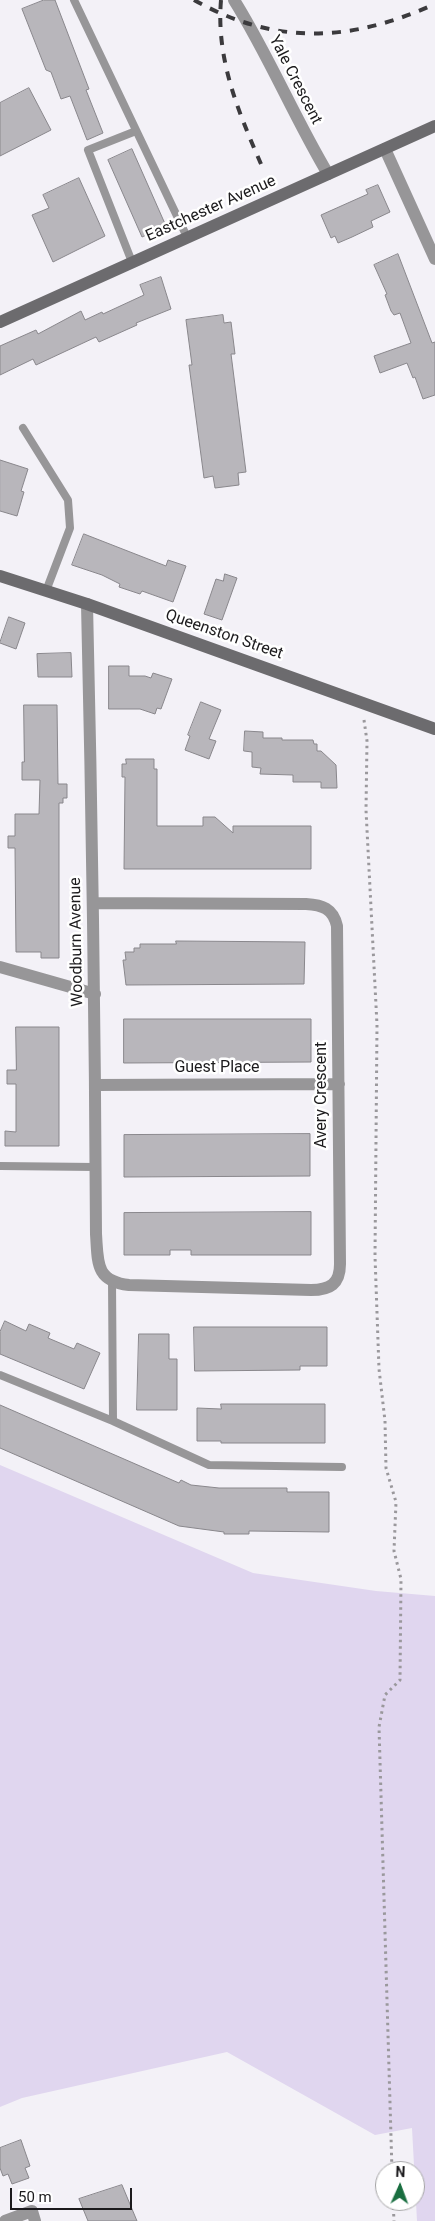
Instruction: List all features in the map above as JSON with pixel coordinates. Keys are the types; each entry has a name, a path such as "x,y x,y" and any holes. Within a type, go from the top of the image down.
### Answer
{"street":[{"name":"Yale Crescent","path":"234,0 249,25 304,134 328,174"},
{"name":"Eastchester Avenue","path":"0,322 435,126"},
{"path":"385,149 435,259"},
{"name":"Queenston Street","path":"0,576 87,604 435,729"},
{"name":"Woodburn Avenue","path":"87,604 95,994 96,1234 99,1266 109,1279"},
{"name":"Avery Crescent","path":"93,903 306,904 327,908 336,919 337,926 340,1272 334,1285 328,1289 311,1290 129,1285 109,1279"},
{"path":"0,967 95,994"},
{"name":"Guest Place","path":"95,1085 339,1084"},
{"path":"5,2221 34,2216"}],"lane":[{"path":"74,0 187,237"},
{"path":"132,262 88,150 136,131"},
{"path":"23,428 68,500 70,528 46,591"},
{"path":"0,1166 95,1168"},
{"path":"109,1279 113,1421"},
{"path":"0,1375 113,1421 209,1465 342,1467"}],"path":[{"path":"364,720 366,741 366,810 377,1025 375,1256 379,1369 385,1421 386,1468 396,1502 394,1551 402,1579 400,1680 385,1695 379,1727 392,2161"}],"shaded area":[{"path":"0,1465 253,1573 376,1591 435,1596 435,2221 417,2221 416,2211 425,2211 425,2161 414,2161 412,2128 375,2135 227,2052 22,2098 0,2107"}],"building":[{"path":"44,0 55,0 89,89 86,90 103,133 87,140 70,96 61,99 51,72 46,70 22,9"},
{"path":"29,88 51,130 0,156 0,103"},
{"path":"132,149 166,226 142,237 108,160"},
{"path":"79,178 105,236 53,262 32,215 49,208 43,195"},
{"path":"378,185 390,212 371,221 373,227 352,237 338,243 335,236 331,238 321,215 368,194 366,190"},
{"path":"398,254 432,343 435,342 435,395 423,399 415,377 413,378 407,363 380,373 374,356 411,343 400,313 394,315 391,311 385,295 387,294 374,265"},
{"path":"161,277 171,309 136,323 137,325 99,342 96,337 36,365 33,359 0,375 0,346 36,330 38,334 81,311 85,320 102,312 103,314 144,295 140,285"},
{"path":"223,315 224,323 231,322 235,354 231,354 246,472 238,473 239,485 215,488 213,476 204,478 189,365 192,365 186,320"},
{"path":"0,460 28,469 21,491 24,492 17,516 0,511"},
{"path":"84,534 166,566 168,560 186,566 173,602 142,591 140,594 119,587 120,584 102,575 72,565"},
{"path":"225,574 237,578 222,620 204,614 216,579 223,581"},
{"path":"9,617 25,623 16,649 0,643"},
{"path":"71,653 72,677 38,677 37,654"},
{"path":"109,666 129,666 129,676 151,678 153,673 172,679 161,709 157,708 155,714 140,709 109,709"},
{"path":"201,702 221,710 209,739 216,741 209,759 185,750 190,736 188,735"},
{"path":"24,705 57,705 58,784 67,784 67,798 63,798 63,803 59,803 59,958 41,958 41,952 16,952 15,848 8,848 8,836 15,836 15,814 39,814 40,780 22,780 22,762 24,762"},
{"path":"245,731 263,732 263,738 313,740 314,744 317,744 317,751 321,751 336,765 337,788 321,788 321,782 293,782 293,775 260,774 261,768 252,767 252,752 244,751"},
{"path":"126,759 154,759 154,769 157,769 157,826 203,826 203,817 215,817 233,833 233,826 311,826 311,869 124,869 125,777 122,777 122,764 126,764"},
{"path":"176,941 305,942 304,984 126,985 123,960 126,960 125,952 134,952 134,948 140,948 140,944 176,944"},
{"path":"124,1019 311,1019 311,1062 124,1063"},
{"path":"16,1027 59,1027 59,1146 5,1146 5,1131 16,1132 16,1084 7,1084 7,1070 16,1070"},
{"path":"310,1134 310,1176 124,1177 124,1135"},
{"path":"311,1212 311,1255 191,1255 191,1250 170,1250 170,1255 124,1255 124,1213"},
{"path":"5,1321 26,1331 29,1324 50,1333 48,1338 74,1349 77,1343 100,1353 84,1389 0,1354 0,1332"},
{"path":"194,1327 327,1327 327,1366 300,1366 300,1370 195,1371"},
{"path":"139,1334 169,1334 169,1359 177,1359 177,1410 137,1410"},
{"path":"221,1404 325,1404 325,1443 221,1443 221,1441 197,1441 197,1408 221,1409"},
{"path":"0,1405 179,1483 181,1480 191,1485 219,1488 287,1488 287,1492 329,1492 329,1532 249,1531 249,1534 224,1534 224,1532 179,1526 0,1448"},
{"path":"21,2140 30,2166 25,2168 29,2178 12,2184 8,2174 3,2176 0,2168 0,2148"},
{"path":"122,2185 137,2221 88,2221 79,2199"}],"railway":[{"path":"194,0 224,15 254,25 284,32 314,34 343,32 373,26 404,17 435,4"},
{"path":"221,0 220,22 225,64 244,124 261,164"}]}
